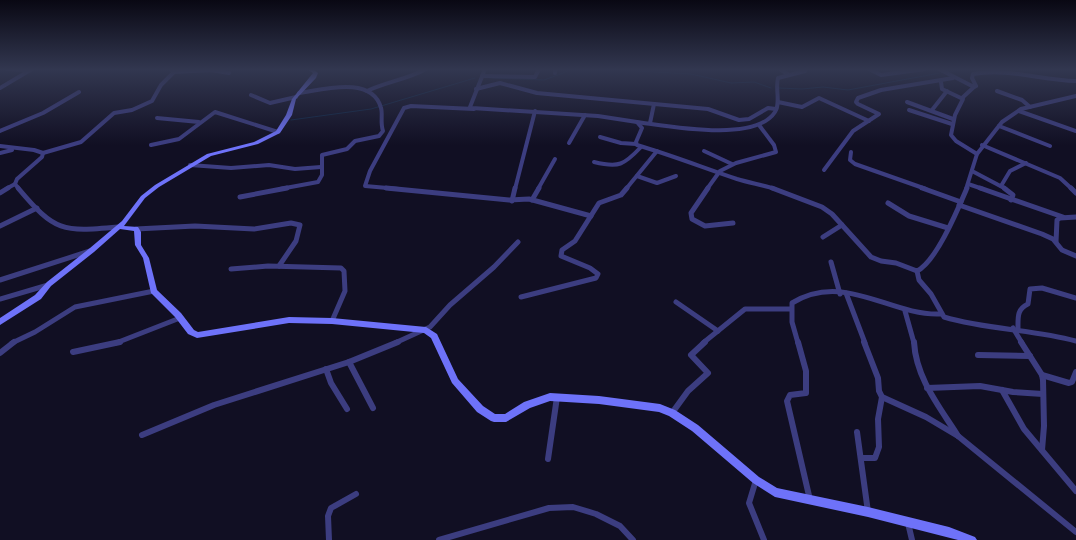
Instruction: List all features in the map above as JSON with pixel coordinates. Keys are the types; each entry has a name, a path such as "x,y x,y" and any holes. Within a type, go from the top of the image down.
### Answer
{"street":[{"path":"0,131 43,113 74,94"},
{"path":"0,153 32,149 43,153 81,142 114,113 132,110 152,100 155,94"},
{"path":"251,94 270,103 302,94"},
{"path":"240,197 318,182 322,178 320,156 324,153 347,148 356,140 381,134 383,131 380,121 380,106 370,94"},
{"path":"474,94 470,107 477,109"},
{"path":"550,94 712,110 726,117 743,120 749,119 766,109 776,109"},
{"path":"591,216 532,200 370,188 364,185 404,108 411,106 534,111 717,129 746,128 759,125 772,118 778,102 777,94"},
{"path":"824,170 854,131 866,119 879,113 858,104 856,100 858,98 869,94"},
{"path":"932,110 944,94"},
{"path":"954,94 962,98"},
{"path":"966,94 962,98 963,101 953,121 951,137 977,154"},
{"path":"1006,94 1022,100 1030,107"},
{"path":"0,322 38,296 49,284 92,250 150,192 209,155 256,143 278,132 286,122 297,95"},
{"path":"600,137 621,143 636,144 720,171 739,180 756,183 792,195 822,207 842,225 871,257 881,261 896,263 916,271 924,269 948,228 968,184 977,154 982,145 999,126 1018,110 1076,96"},
{"path":"778,102 802,107 819,98 866,119"},
{"path":"907,102 932,110 953,121"},
{"path":"650,123 654,104"},
{"path":"909,110 953,121"},
{"path":"1018,110 1076,131"},
{"path":"512,200 534,111"},
{"path":"151,145 179,139 212,113 219,112 278,132"},
{"path":"569,142 585,115"},
{"path":"157,118 199,122"},
{"path":"636,144 642,128 637,122"},
{"path":"733,223 705,226 695,222 690,217 693,207 720,171 732,164 776,152 774,145 759,125"},
{"path":"999,126 1050,146"},
{"path":"982,145 1060,178 1076,193"},
{"path":"0,146 13,150"},
{"path":"594,162 612,167 622,166 641,147"},
{"path":"521,297 596,278 598,275 595,271 564,258 561,253 575,240 602,201 618,198 657,151"},
{"path":"704,151 732,164"},
{"path":"851,152 850,160 855,164 1042,234 1056,242 1062,250 1076,256"},
{"path":"0,192 15,184 16,179 42,157 43,153"},
{"path":"532,200 555,159"},
{"path":"1001,186 1006,181 1010,171 1026,163"},
{"path":"190,166 231,168 269,166 295,169 321,167"},
{"path":"972,171 1012,193 1012,200"},
{"path":"637,176 657,183 676,176"},
{"path":"15,184 55,225 68,229 118,226 136,229 195,226 254,229 291,223 300,225 296,241 279,266"},
{"path":"968,184 1063,217 1076,217"},
{"path":"888,203 909,216 948,228"},
{"path":"0,226 37,208"},
{"path":"1056,242 1057,220 1063,217"},
{"path":"822,237 842,225"},
{"path":"136,229 138,232 138,244 146,258 154,291 191,332 202,335 282,321 332,321 426,330 434,336 455,381 487,414 494,418 506,418 542,398 557,396 650,406 672,413 695,428 756,480 775,492 868,512 949,532 972,540"},
{"path":"142,435 214,405 349,362 426,330 437,322 451,305 508,254 518,242"},
{"path":"0,280 92,250"},
{"path":"831,262 878,378 879,391 882,397 877,424 880,436 879,451 875,458 861,458"},
{"path":"231,269 279,266 343,269 345,291 332,321"},
{"path":"916,271 919,280 933,299 940,314"},
{"path":"0,299 49,284"},
{"path":"1042,450 1044,426 1042,375 1015,328 1019,311 1022,306 1028,304 1030,289 1042,288 1076,298"},
{"path":"0,352 16,340 35,332 75,307 154,291"},
{"path":"810,500 787,401 790,395 806,393 807,387 806,370 791,309 792,303 800,297 818,294 870,297 905,311 930,315 940,314 951,320 1054,334 1076,341"},
{"path":"676,302 718,331"},
{"path":"672,413 688,391 708,373 705,368 693,360 692,352 745,309 791,309"},
{"path":"905,311 914,339 915,359 927,388 958,436"},
{"path":"73,352 102,348 140,336 180,318"},
{"path":"978,355 1030,356"},
{"path":"349,362 373,408"},
{"path":"326,369 331,383 347,409"},
{"path":"1042,375 1069,383 1072,382 1076,372"},
{"path":"927,388 980,386 1043,394"},
{"path":"1002,390 1012,411 1076,491"},
{"path":"548,459 557,396"},
{"path":"882,397 926,417 958,436 1076,532"},
{"path":"857,432 868,512"},
{"path":"756,480 749,503 764,540"},
{"path":"329,540 328,516 331,508 356,494"},
{"path":"439,540 549,508 573,507 596,514 620,526 633,540"},
{"path":"908,523 912,540"}],"waterway":[{"path":"291,120 371,109 421,94"}]}
